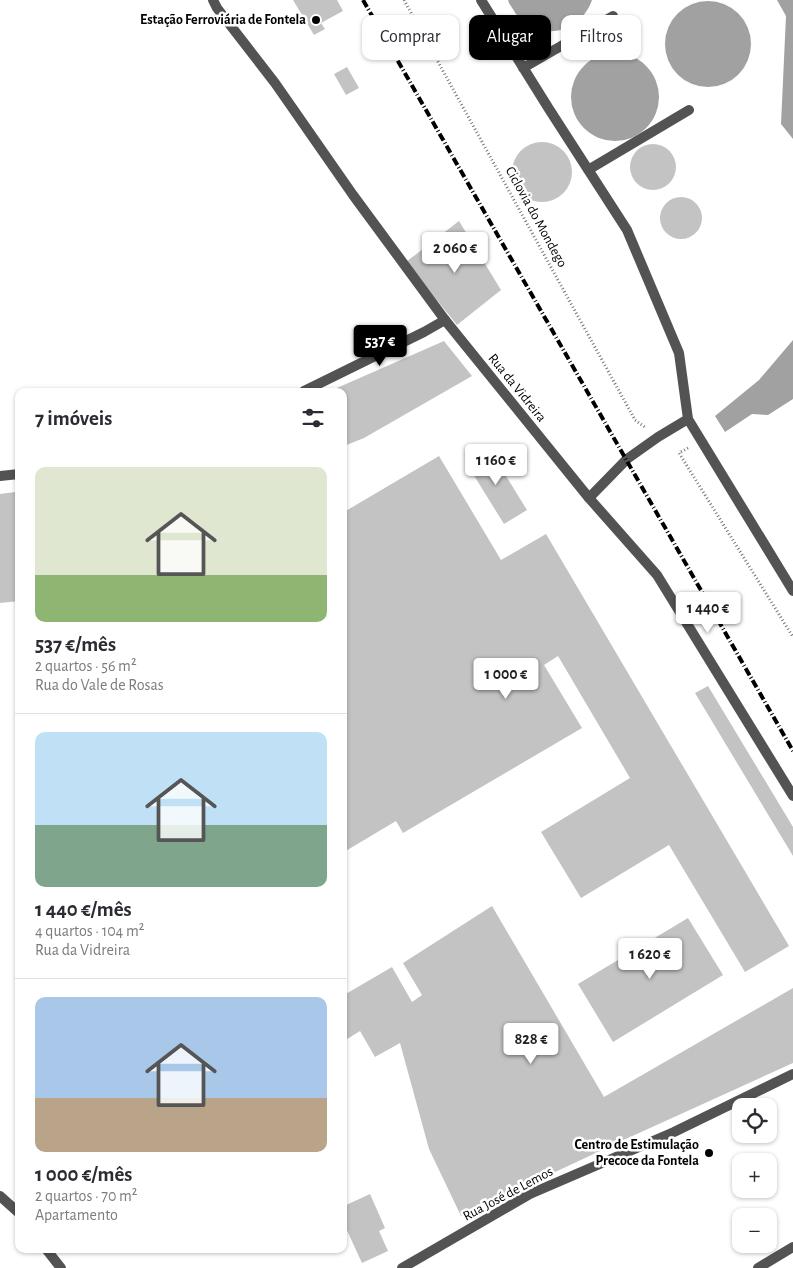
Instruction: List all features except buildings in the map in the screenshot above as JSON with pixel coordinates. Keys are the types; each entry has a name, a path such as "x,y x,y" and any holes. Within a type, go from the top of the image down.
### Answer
{"street":[{"name":"Rua da Vidreira","path":"213,0 445,320 589,498 657,576 793,796"},
{"path":"481,0 627,230 679,352 688,419 793,591"},
{"path":"523,68 561,46"},
{"path":"588,170 690,110"},
{"path":"310,388 445,320"},
{"path":"589,498 626,459 688,419"},
{"path":"0,476 15,474"},
{"name":"Rua José de Lemos","path":"402,1268 530,1194 674,1132 793,1074"},
{"path":"0,1196 15,1209"},
{"path":"758,1268 793,1247"},
{"path":"49,1253 61,1268"}],"path":[{"name":"Ciclovia do Mondego","path":"404,0 635,420 658,437"},
{"path":"702,441 679,453 793,637"}],"shaded area":[{"path":"508,0 592,0 583,15 561,15 561,30 554,31 551,31 551,15 517,15"},
{"path":"777,0 793,0 793,139 781,124 786,16"},
{"path":"708,1 724,4 732,8 744,20 748,28 751,44 748,60 744,68 732,80 724,84 708,87 692,84 684,80 672,68 668,60 665,44 668,28 672,20 684,8 692,4"},
{"path":"593,60 637,60 646,66 658,88 658,106 651,121 639,133 624,140 606,140 591,133 579,121 572,106 572,88 575,80 584,66"},
{"path":"793,340 793,399 768,415 752,414 725,432 715,416 759,380"}],"railway":[{"path":"363,0 793,751"}],"place":[{"name":"Estação Ferroviária de Fontela","path":"316,20"},
{"name":"Centro de Estimulação Precoce da Fontela","path":"709,1153"}]}
